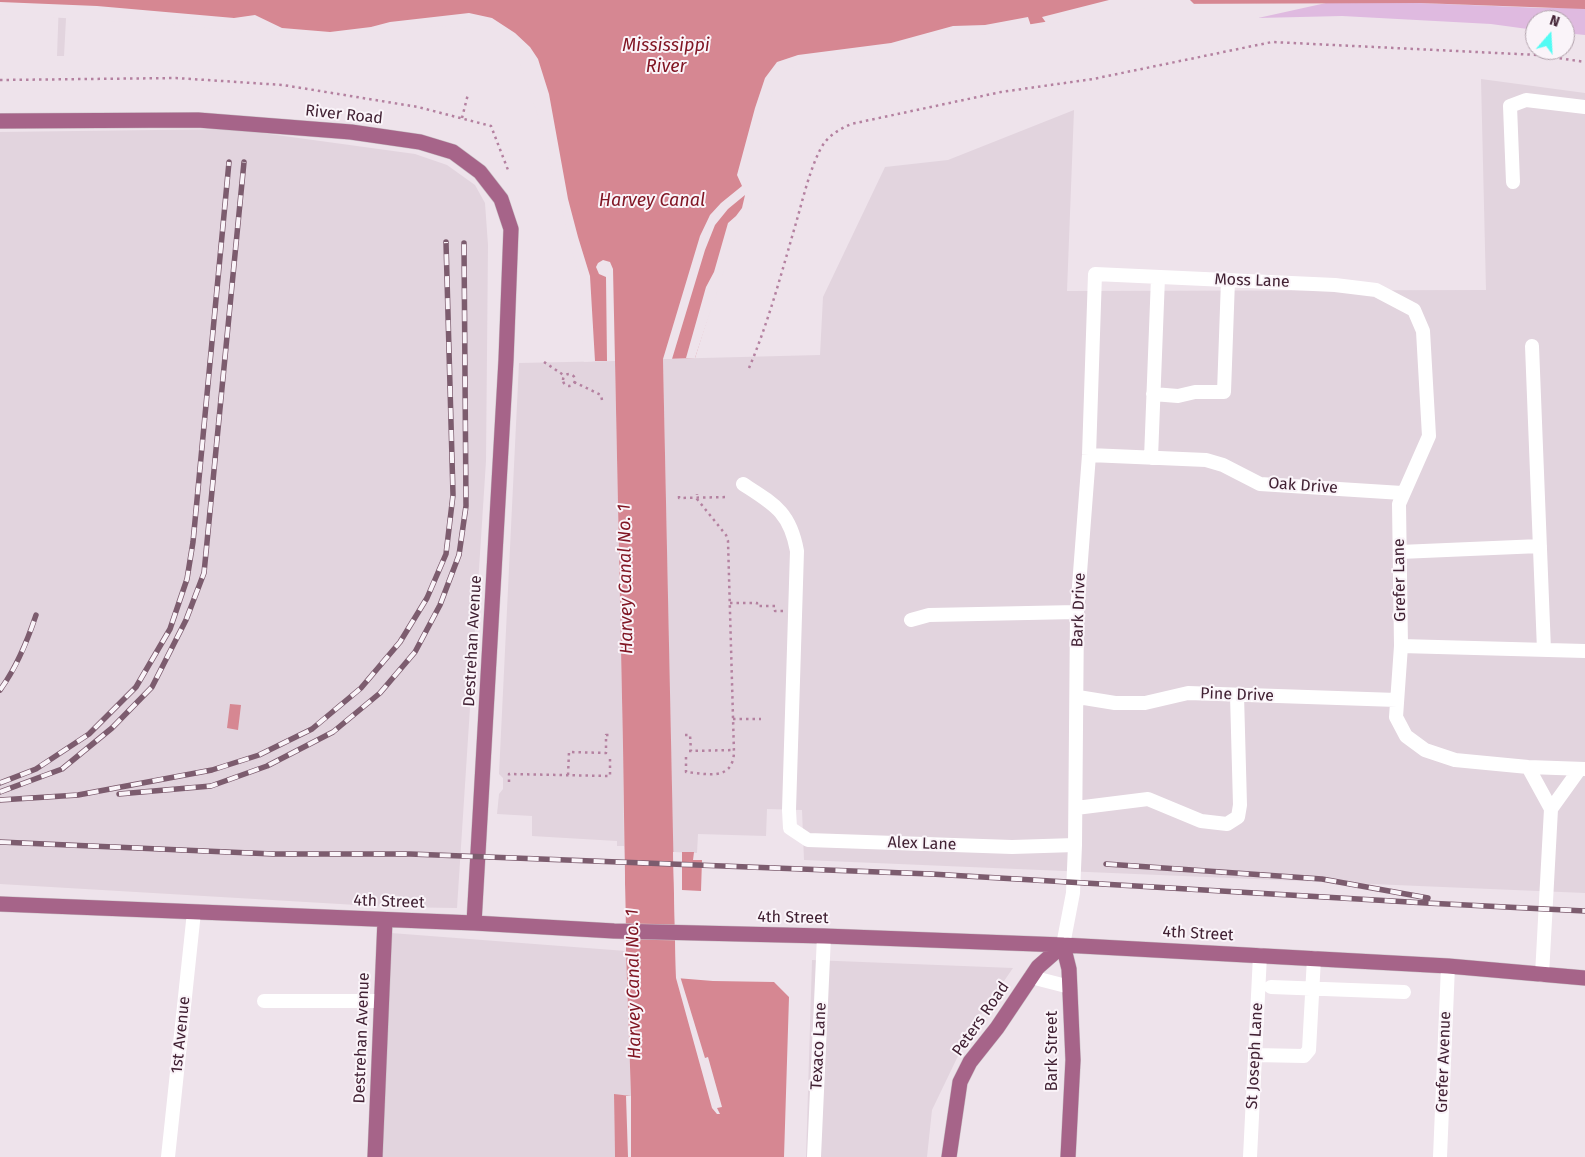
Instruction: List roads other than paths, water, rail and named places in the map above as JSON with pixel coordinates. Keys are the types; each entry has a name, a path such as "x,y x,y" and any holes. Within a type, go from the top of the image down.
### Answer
{"main road":[{"name":"River Road","path":"0,121 198,120 351,132 420,142 453,152 480,172 500,199 510,229 506,360"},
{"name":"Destrehan Avenue","path":"474,923 506,360"},
{"name":"4th Street","path":"0,904 474,923 614,931 824,936 1063,945 1448,966 1585,978"},
{"name":"Destrehan Avenue","path":"375,1157 385,920"},
{"name":"Peters Road","path":"949,1157 960,1082 970,1062 998,1028 1038,967 1063,945"},
{"name":"Bark Street","path":"1063,945 1070,969 1073,1060 1068,1157"}],"street":[{"path":"1513,182 1510,106 1526,100 1585,107"},
{"name":"Moss Lane","path":"1095,274 1335,284 1376,290 1406,306"},
{"name":"Bark Drive","path":"1063,945 1073,894 1076,846 1077,612 1089,455 1095,274"},
{"path":"1151,458 1158,277"},
{"path":"1153,394 1178,396 1195,392 1224,392 1228,280"},
{"name":"Grefer Lane","path":"1406,306 1414,310 1423,331 1428,436 1402,493 1399,504 1401,646 1396,717 1406,736 1425,750 1455,760 1528,767 1582,769"},
{"path":"1532,346 1544,650"},
{"name":"Oak Drive","path":"1089,455 1206,460 1223,465 1260,484 1402,493"},
{"name":"Alex Lane","path":"743,484 772,503 785,517 794,533 797,551 790,828 808,840 1012,847 1076,846"},
{"path":"1400,552 1540,546"},
{"path":"911,620 929,615 1077,612"},
{"path":"1401,646 1585,651"},
{"name":"Pine Drive","path":"1078,697 1115,703 1145,703 1188,693 1397,700"},
{"path":"1076,808 1148,799 1201,821 1227,824 1238,817 1240,805 1237,695"},
{"path":"1528,767 1551,809 1542,975"},
{"name":"Grefer Lane","path":"1551,809 1582,769"},
{"name":"1st Avenue","path":"168,1157 194,912"},
{"name":"Texaco Lane","path":"814,1157 824,936"},
{"name":"St Joseph Lane","path":"1250,1157 1260,955"},
{"path":"1255,1056 1304,1056 1309,1050 1314,958"},
{"name":"Grefer Avenue","path":"1440,1157 1448,966"},
{"path":"1032,977 1070,987"},
{"path":"1271,987 1404,992"},
{"path":"264,1001 382,1001"}],"water":[{"name":"Harvey Canal","path":"0,0 1585,0 1585,9 1420,3 1155,4 989,31 815,55 778,72 762,115 743,186 750,203 736,228 695,358 663,359 676,978 774,982 789,997 784,1157 615,1157 614,1094 631,1096 626,951 615,361 586,361 582,278 540,112 519,54 459,23 409,24 350,36 0,11"},
{"path":"230,704 241,705 238,730 227,728"},
{"path":"682,852 694,852 693,860 702,860 701,891 682,890"}],"railway":[{"path":"0,783 36,769 89,734 136,687 170,629 187,579 193,542 229,162"},
{"path":"0,792 62,769 112,728 152,687 186,620 204,573 244,162"},
{"path":"0,800 78,795 212,770 259,755 312,729 361,688 400,642 427,598 446,554 453,495 446,242"},
{"path":"119,794 211,786 267,766 333,732 380,693 415,652 440,605 459,555 466,506 464,243"},
{"path":"0,690 21,654 36,615"},
{"path":"0,842 273,854 410,854 931,874 1585,911"},
{"path":"1106,864 1322,879 1428,898"}],"water label":[{"name":"Mississippi River","path":"666,56"},
{"name":"Harvey Canal No. 1","path":"626,579"},
{"name":"Harvey Canal No. 1","path":"634,984"}]}
